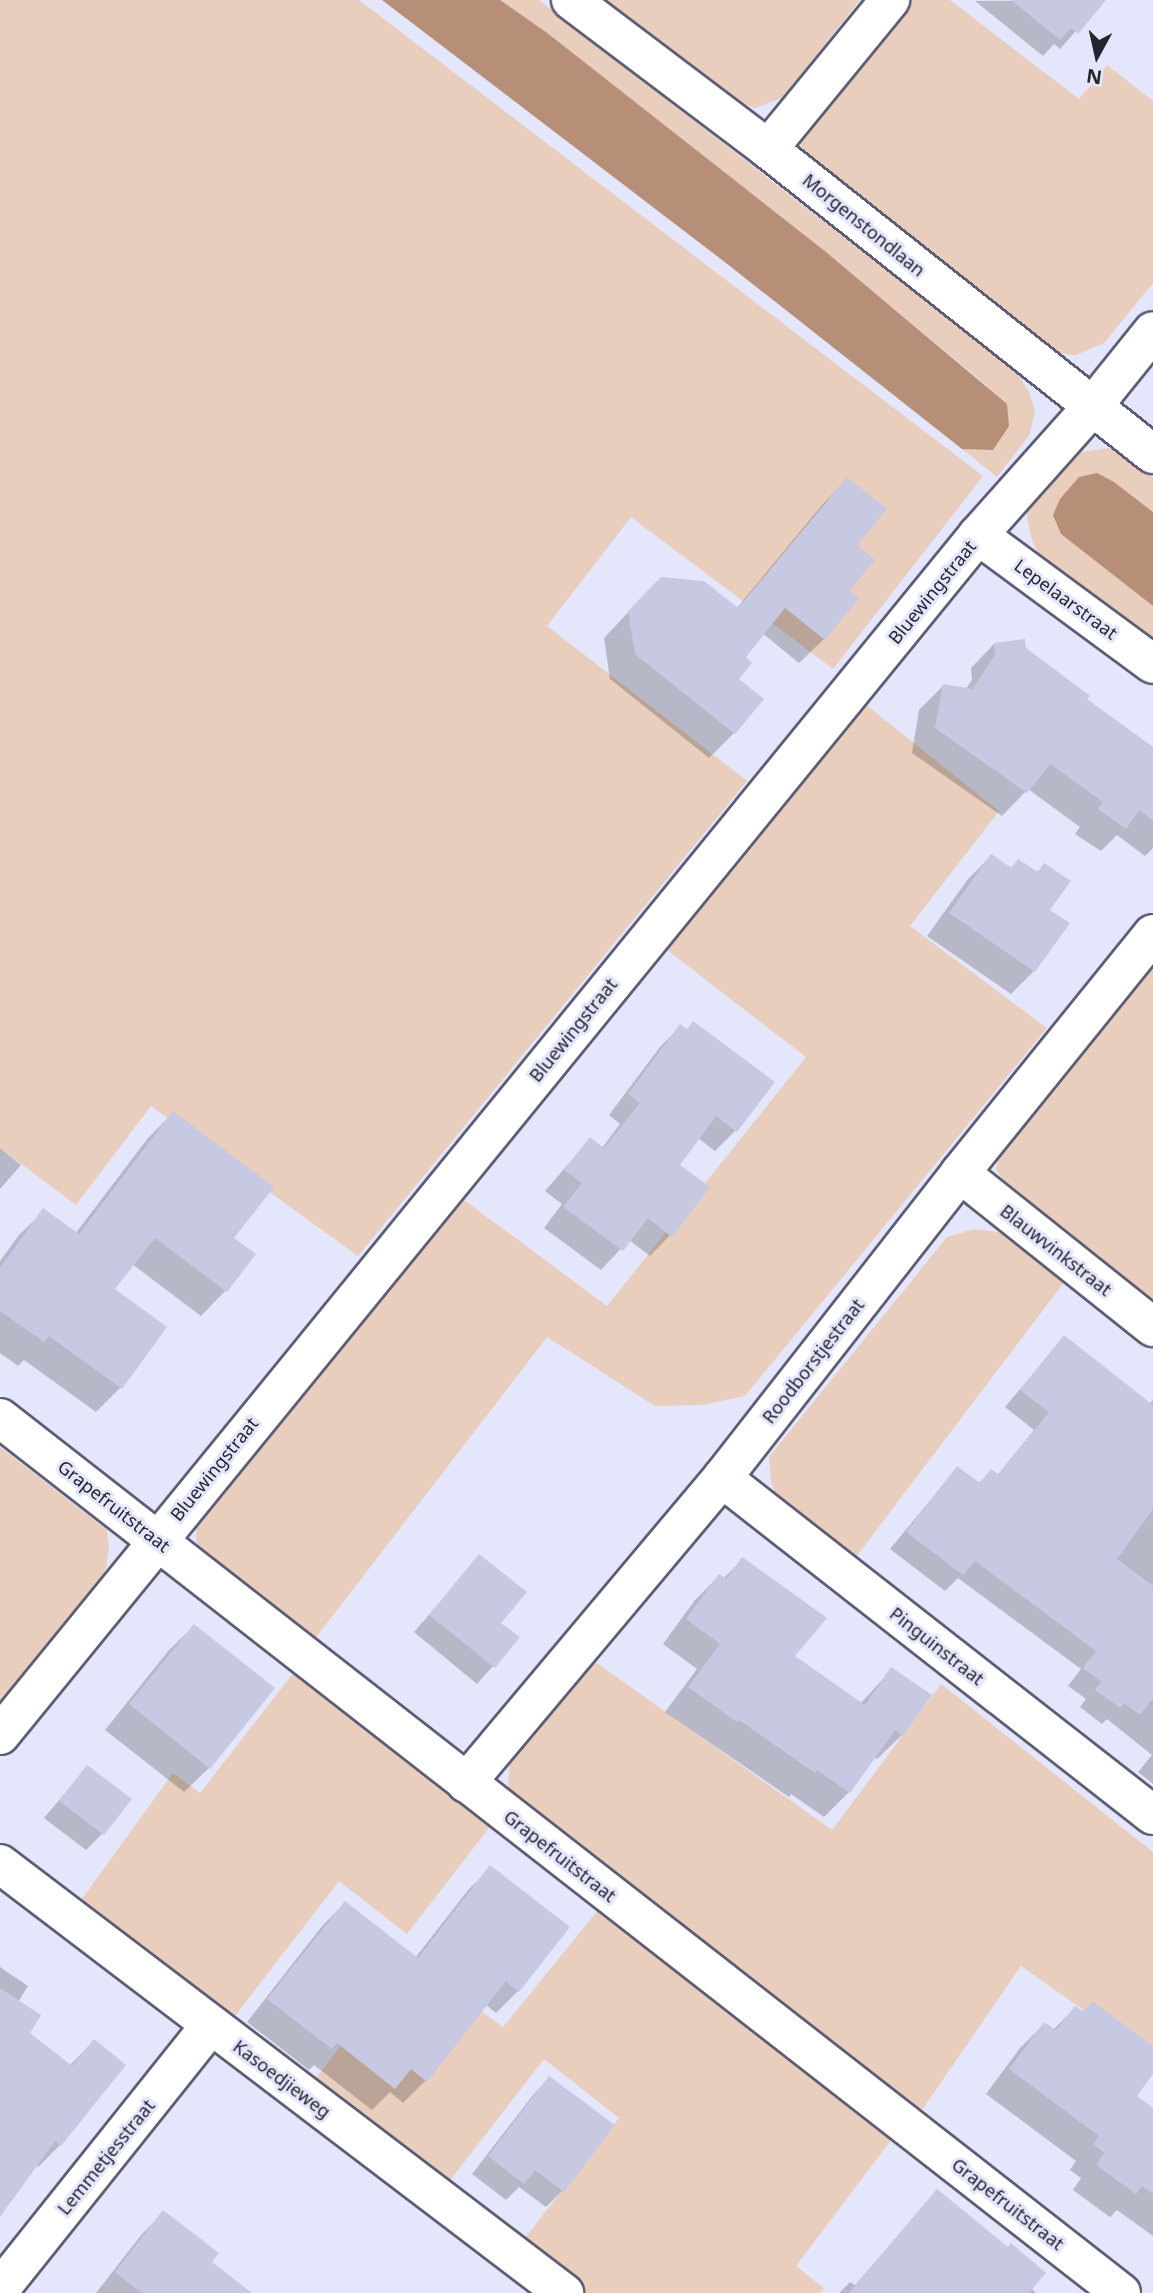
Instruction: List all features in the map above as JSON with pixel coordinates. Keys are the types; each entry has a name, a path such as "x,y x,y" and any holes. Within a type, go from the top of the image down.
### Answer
{"street":[{"name":"Morgenstondlaan","path":"571,0 768,149 1153,454"},
{"path":"768,149 890,0"},
{"name":"Bluewingstraat","path":"0,1735 978,535 1092,407 1153,331"},
{"name":"Lepelaarstraat","path":"978,535 1153,664"},
{"name":"Roodborstjestraat","path":"466,1783 722,1478 960,1173 1153,934"},
{"name":"Blauwvinkstraat","path":"960,1173 1153,1326"},
{"name":"Grapefruitstraat","path":"0,1418 1121,2293"},
{"name":"Pinguinstraat","path":"722,1478 1153,1815"},
{"name":"Kasoedjieweg","path":"0,1864 564,2293"},
{"name":"Lemmetjesstraat","path":"0,2289 211,2025"}],"shaded area":[{"path":"0,0 359,0 983,476 833,669 631,517 547,626 747,781 358,1256 151,1106 76,1205 0,1148"},
{"path":"382,0 500,0 546,32 826,252 1007,404 1009,426 993,450 962,449 726,263"},
{"path":"500,0 539,0 1016,371 1029,392 1035,411 1030,434 997,477 962,449 993,450 987,386 826,252 546,32"},
{"path":"601,0 860,0 782,98 755,108 730,99"},
{"path":"901,0 950,0 1079,99 1107,65 1153,101 1153,283 1104,343 1076,355 1055,353 801,155 801,125"},
{"path":"1109,448 1125,455 1153,477 1153,512 1114,482 1061,534 1153,606 1153,645 1043,560 1033,543 1029,527 1027,513 1033,499 1073,453"},
{"path":"1097,473 1114,482 1153,512 1153,606 1061,534 1053,515 1060,499 1079,477"},
{"path":"865,704 999,811 910,926 1047,1028 745,1396 702,1405 655,1406 547,1337 311,1644 203,1563 196,1539 197,1514 460,1197 607,1306 806,1057 667,950"},
{"path":"1153,957 1153,1306 1015,1196 996,1170 1000,1147"},
{"path":"974,1229 1005,1233 1068,1277 853,1561 779,1505 771,1481 769,1457 947,1237"},
{"path":"0,1447 107,1530 109,1548 106,1568 95,1591 0,1705"},
{"path":"594,1661 832,1830 941,1684 1153,1852 1153,2059 1021,1966 922,2110 528,1813 508,1788 510,1757"},
{"path":"294,1672 492,1824 407,1934 339,1881 228,2025 76,1907 173,1773 200,1793"},
{"path":"599,1909 892,2139 796,2266 824,2288 820,2293 576,2293 517,2248 619,2118 544,2059 441,2192 306,2091 408,1958 503,2027"}],"building":[{"path":"1011,0 1106,0 1078,34 1071,28 1060,40"},
{"path":"847,477 887,509 857,545 875,560 850,590 859,598 825,640 785,608 746,657 752,663 739,679 764,699 735,734 635,654 628,611 661,577 704,581 738,608"},
{"path":"1025,639 1026,648 1090,696 1087,699 1153,747 1153,821 1139,810 1126,829 1098,809 1103,802 1050,764 1027,793 935,728 943,684 973,689 995,654 994,643"},
{"path":"991,854 1012,868 1018,859 1038,872 1044,863 1071,881 1050,910 1070,923 1035,972 949,913"},
{"path":"693,1021 775,1082 737,1132 716,1116 680,1165 710,1187 672,1237 648,1218 623,1251 563,1207 582,1183 564,1170 590,1137 604,1148 640,1103 628,1094 680,1024 687,1029"},
{"path":"173,1111 274,1187 234,1238 256,1254 227,1292 155,1238 115,1289 167,1327 122,1389 49,1336 44,1342 0,1311 0,1268 43,1208 79,1234"},
{"path":"1064,1335 1153,1405 1153,1509 1117,1559 1153,1586 1153,1698 1140,1715 1124,1703 1120,1708 1095,1690 1101,1682 1083,1668 1096,1651 975,1561 963,1575 906,1532 957,1466 980,1483 991,1469 999,1475 1049,1412 1020,1390"},
{"path":"479,1554 527,1592 501,1623 520,1637 495,1668 429,1615"},
{"path":"742,1557 827,1618 795,1656 865,1705 891,1667 932,1695 903,1736 895,1730 850,1793 817,1770 815,1773 739,1720 737,1722 688,1687 720,1644 686,1619 719,1574 726,1579"},
{"path":"194,1624 275,1688 210,1769 129,1704"},
{"path":"87,1765 132,1799 104,1835 59,1801"},
{"path":"490,1865 570,1927 519,1992 506,1981 427,2082 411,2069 395,2089 337,2043 332,2049 267,1999 345,1901 418,1958"},
{"path":"0,1988 41,2015 30,2033 72,2066 94,2039 126,2065 61,2146 55,2141 0,2217"},
{"path":"1092,2001 1153,2046 1153,2074 1137,2096 1153,2108 1153,2194 1142,2186 1136,2194 1096,2165 1104,2153 1093,2144 1099,2136 1009,2069 1044,2022 1056,2030 1075,2006 1084,2012"},
{"path":"549,2076 615,2125 564,2192 535,2170 524,2184 488,2156"},
{"path":"937,2189 1008,2247 1011,2243 1046,2273 1029,2293 849,2293"},
{"path":"163,2210 219,2253 212,2262 252,2293 142,2293 115,2272"}]}
